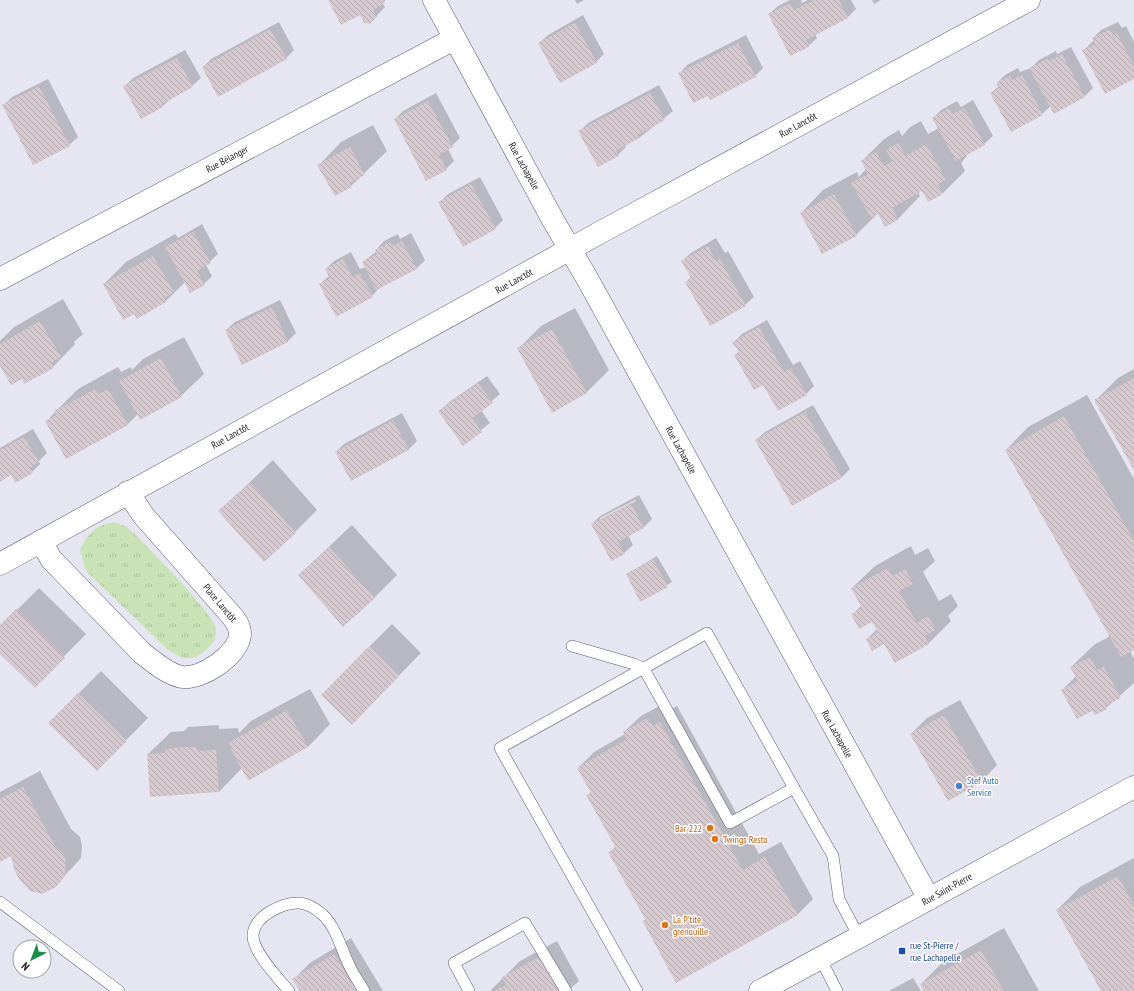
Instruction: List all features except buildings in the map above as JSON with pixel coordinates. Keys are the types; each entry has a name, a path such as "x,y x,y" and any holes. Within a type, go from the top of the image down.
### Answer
{"street":[{"name":"Rue Lachapelle","path":"434,0 570,250 929,899"},
{"name":"Rue Lanctôt","path":"0,564 128,492 1029,0"},
{"name":"Rue Bélanger","path":"0,279 454,39"},
{"name":"Place Lanctôt","path":"41,541 51,559 142,653 158,665 182,677 194,676 206,672 218,665 237,643 240,636 239,627 232,615 143,516 128,492"},
{"name":"Rue Saint-Pierre","path":"760,991 1134,787"}],"lane":[{"path":"636,991 500,748 707,633 833,856 839,899 859,937"},
{"path":"572,646 634,664 644,669 730,823 794,788"},
{"path":"0,902 119,991"},
{"path":"289,991 263,958 254,941 253,934 264,917 277,909 299,903 308,905 322,914 335,933 350,966 364,991"},
{"path":"469,991 454,963 524,923 566,991"},
{"path":"820,958 836,991"}],"green space":[{"path":"114,522 127,527 139,538 195,598 213,622 216,629 214,640 201,654 192,658 184,658 168,650 86,571 80,550 83,544 90,534 97,528"}],"place":[{"name":"Stef Auto Service","path":"959,786"},
{"name":"Bar 222","path":"710,828"},
{"name":"Twings Resto","path":"715,839"},
{"name":"La P'tite grenouille","path":"665,925"},
{"name":"rue St-Pierre / rue Lachapelle","path":"902,951"}]}
